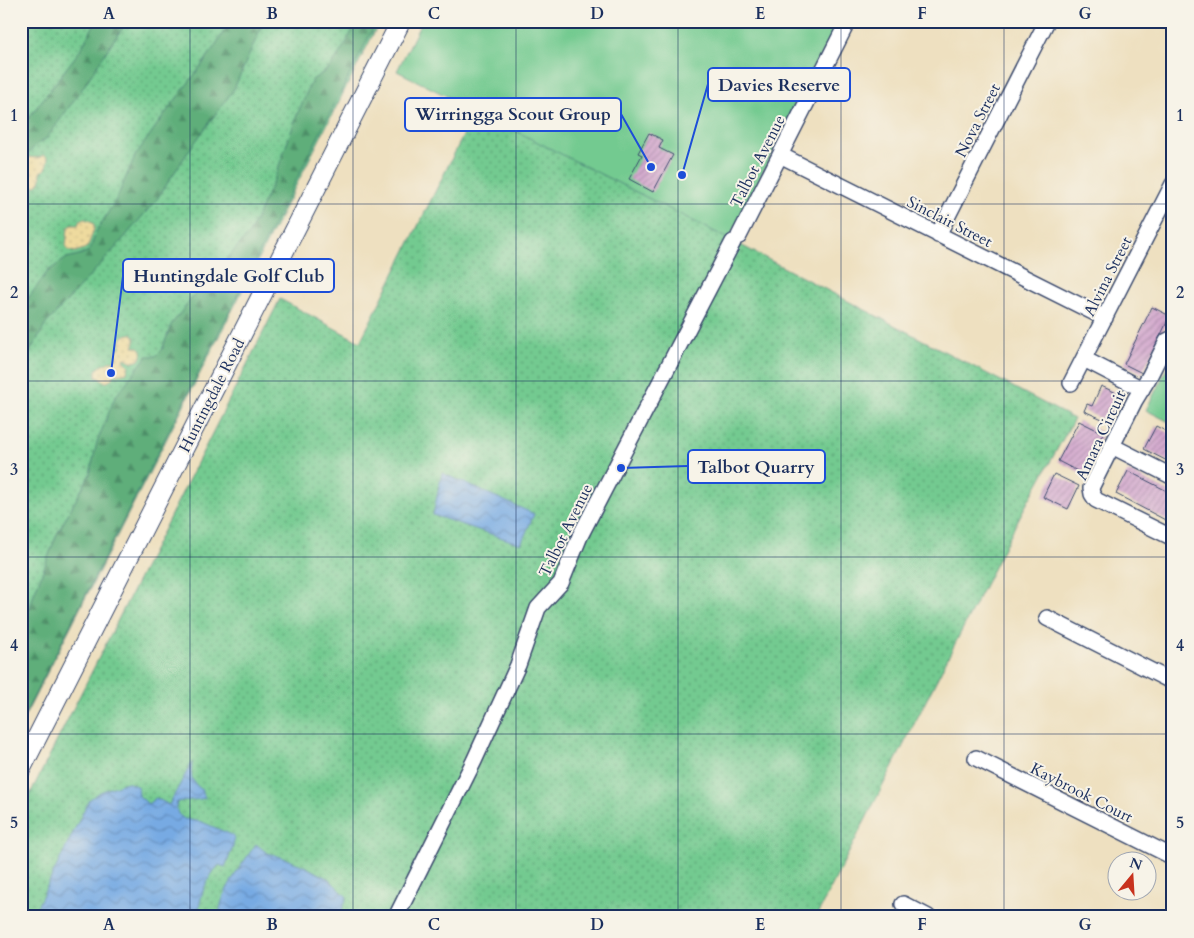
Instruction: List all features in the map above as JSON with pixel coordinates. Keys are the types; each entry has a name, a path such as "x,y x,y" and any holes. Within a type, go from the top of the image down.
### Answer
{"main road":[{"name":"Huntingdale Road","path":"21,769 401,21"}],"street":[{"name":"Talbot Avenue","path":"396,917 474,761 518,665 538,608 561,583 580,536 780,155 848,21"},
{"name":"Nova Street","path":"938,235 1047,21"},
{"name":"Sinclair Street","path":"780,155 1105,318"},
{"name":"Alvina Street","path":"1071,383 1173,184"},
{"name":"Amara Circuit","path":"1173,338 1167,342 1091,488 1096,500 1173,538"},
{"name":"Amara Circuit","path":"1084,359 1142,389"},
{"path":"1112,446 1173,477"},
{"path":"1047,618 1173,682"},
{"name":"Kaybrook Court","path":"976,758 1173,857"},
{"path":"903,904 928,917"}],"green space":[{"path":"21,21 380,21 21,724"},
{"path":"96,21 128,21 47,138 35,146 21,162 21,128 81,49"},
{"path":"231,21 264,21 234,89 190,149 157,199 46,324 21,367 21,310 27,300 48,271 67,258 90,250 96,232 117,198 135,156 205,61"},
{"path":"357,21 377,21 21,722 21,625 26,619 57,534 90,474 97,442 115,397 147,356 156,356 162,350 171,325 191,299 249,234 274,180 297,115 312,80 330,68"},
{"path":"422,21 839,21 729,239 397,71"},
{"path":"476,110 729,239 1074,419 1020,516 816,917 21,917 21,812 280,299 360,342"},
{"path":"1173,356 1173,424 1146,410"}],"sand":[{"path":"44,155 48,158 46,169 40,172 41,180 36,186 27,181 26,184 33,188 33,193 25,201 21,199 21,172 26,170 26,160 28,157 38,158"},
{"path":"85,219 94,225 88,246 75,252 68,250 66,246 68,228 72,225 78,225 80,220"},
{"path":"132,334 135,339 133,347 139,347 142,350 139,360 132,361 125,358 124,360 129,366 127,372 114,374 108,382 96,377 96,370 104,364 115,360 117,350 122,346 120,345 121,339"}],"water":[{"path":"442,473 534,514 521,544 433,515"},
{"path":"192,762 192,779 202,790 205,798 177,802 178,814 184,819 202,822 234,836 233,847 225,867 219,865 214,870 204,889 199,917 32,917 89,800 100,792 127,782 138,787 139,796 148,804 156,798 169,805"},
{"path":"256,844 267,853 304,866 329,879 347,897 339,917 220,917 220,909 227,889"}],"building":[{"path":"649,133 663,140 659,148 673,155 653,192 629,179 642,155 638,153"},
{"path":"1152,307 1170,316 1142,373 1124,364"},
{"path":"1101,386 1121,395 1109,422 1084,411 1087,404 1092,406"},
{"path":"1079,421 1103,433 1083,474 1058,461"},
{"path":"1156,426 1173,435 1173,464 1144,449"},
{"path":"1128,471 1173,494 1173,524 1116,494"},
{"path":"1054,474 1079,486 1068,509 1043,497"}],"place":[{"name":"Wirringga Scout Group","path":"651,167"},
{"name":"Davies Reserve","path":"682,175"},
{"name":"Huntingdale Golf Club","path":"111,373"},
{"name":"Talbot Quarry","path":"621,468"}]}
